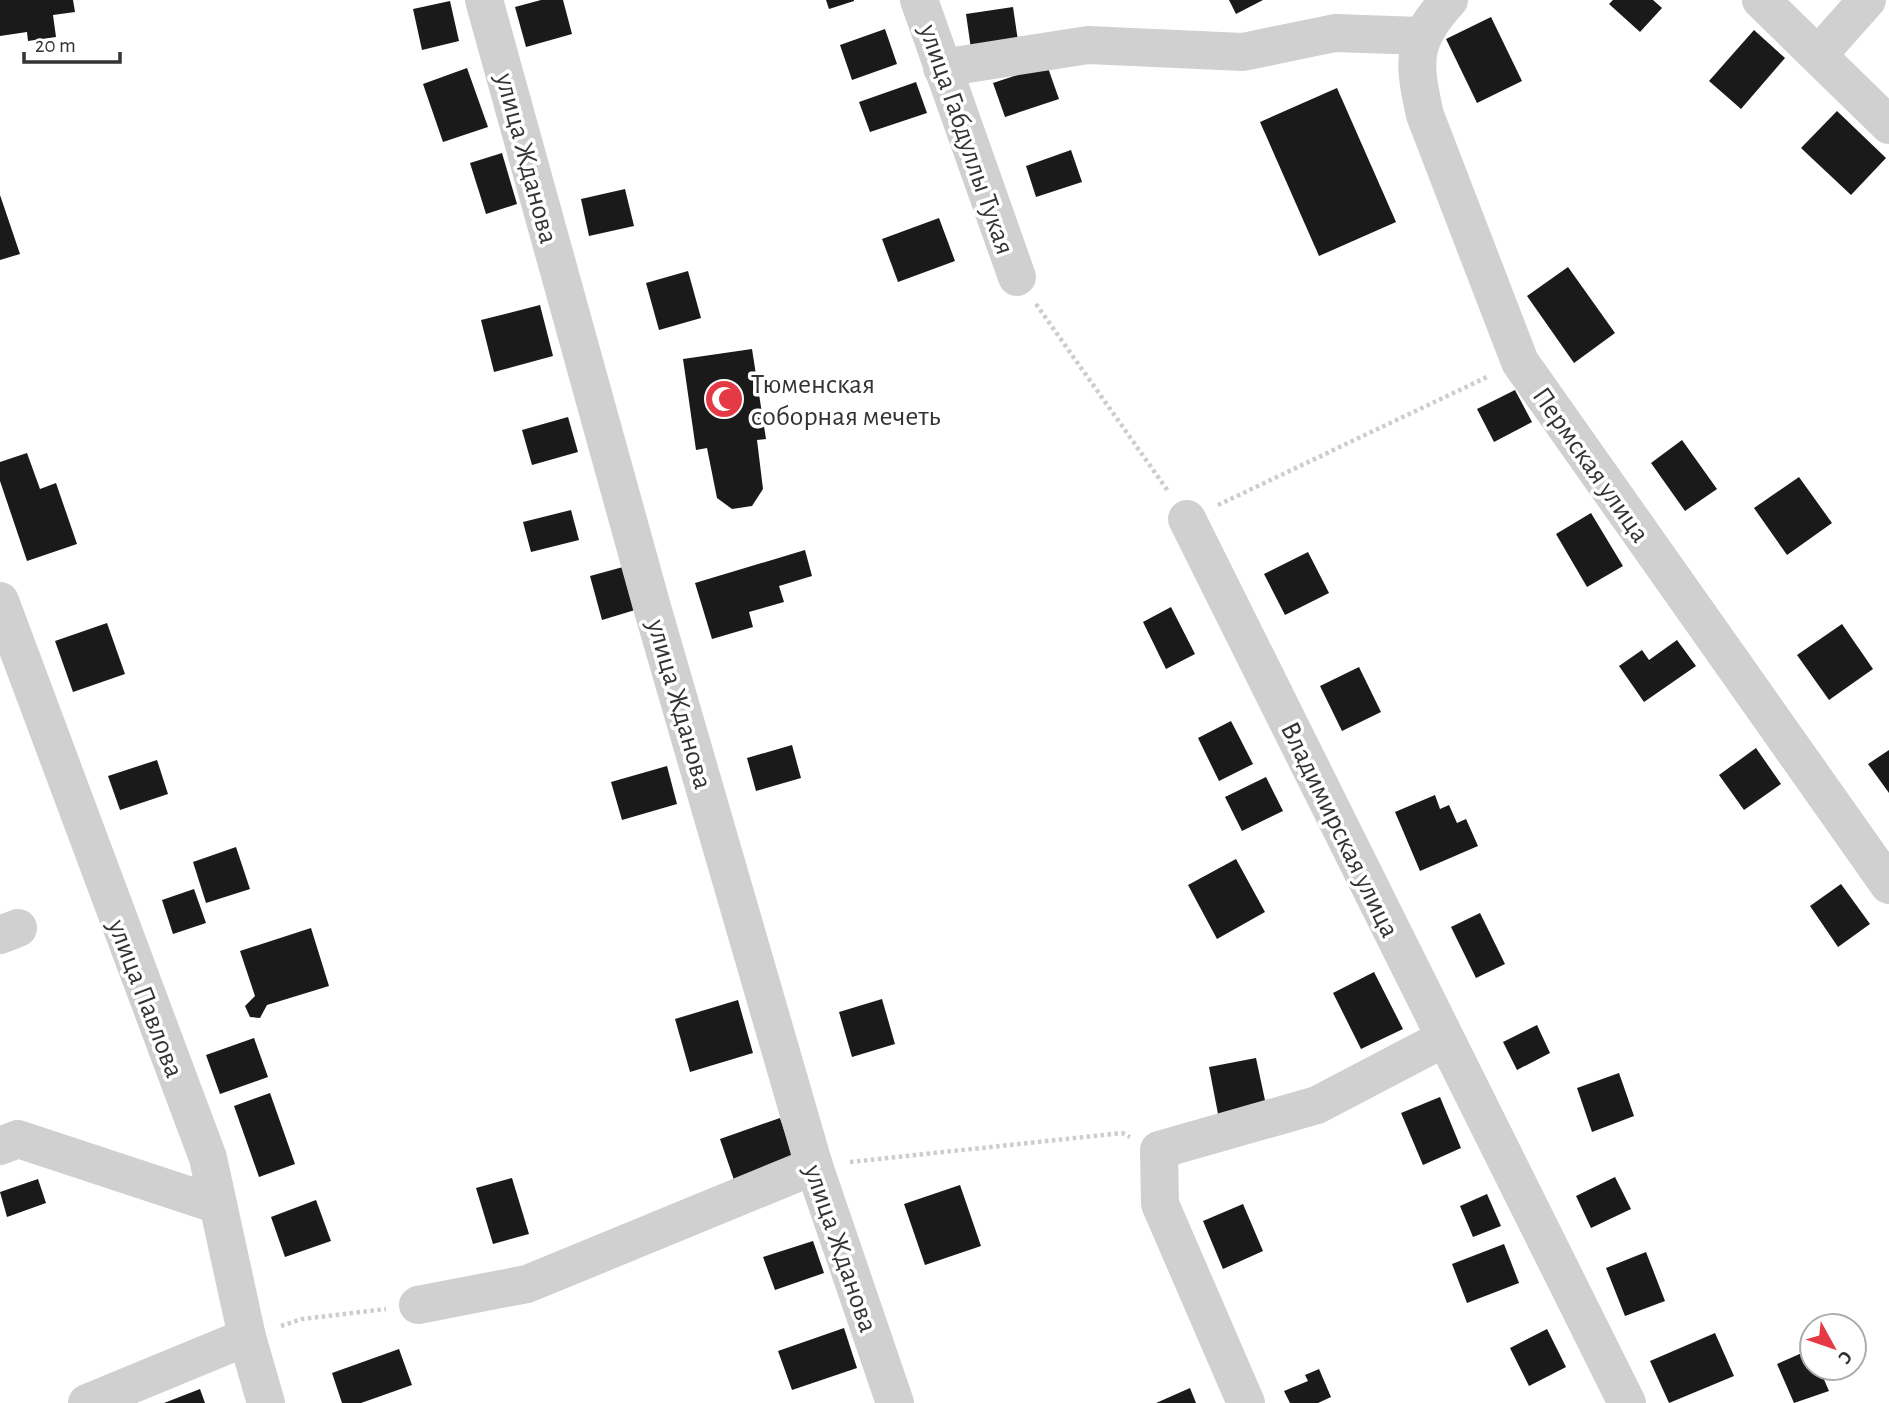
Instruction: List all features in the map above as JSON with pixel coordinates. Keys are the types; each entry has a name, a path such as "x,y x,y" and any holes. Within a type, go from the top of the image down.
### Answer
{"street":[{"name":"улица Жданова","path":"484,0 652,607 814,1166 895,1403"},
{"name":"улица Габдуллы Тукая","path":"919,0 1017,277"},
{"path":"942,68 1088,45 1243,52 1335,33 1421,36 1449,0"},
{"path":"1761,0 1889,125"},
{"path":"1819,54 1867,0"},
{"name":"Пермская улица","path":"1421,36 1417,80 1425,115 1520,362 1889,885"},
{"name":"Владимирская улица","path":"1188,519 1627,1403"},
{"name":"улица Павлова","path":"0,601 208,1158 247,1337 266,1403"},
{"path":"1246,1403 1160,1204 1160,1150 1317,1105 1445,1038"},
{"path":"0,1146 18,1139 218,1205"},
{"path":"418,1305 527,1284 814,1166"},
{"path":"87,1403 247,1337"}],"path":[{"path":"1017,277 1188,519 1520,362"},
{"path":"814,1166 1122,1133 1160,1150"},
{"path":"247,1337 302,1319 418,1305"}],"building":[{"path":"0,0 73,0 75,12 53,15 56,37 28,41 27,32 0,36"},
{"path":"541,0 563,0 572,34 526,47 515,7"},
{"path":"826,0 854,0 854,1 829,9"},
{"path":"1229,0 1263,0 1236,14"},
{"path":"1613,0 1653,0 1662,8 1640,32 1609,4"},
{"path":"450,1 459,41 422,50 413,9"},
{"path":"1013,7 1018,41 971,49 966,14"},
{"path":"1491,17 1522,81 1477,103 1446,39"},
{"path":"885,29 897,64 852,80 840,45"},
{"path":"1754,30 1785,58 1741,109 1709,81"},
{"path":"1047,65 1059,99 1005,117 993,83"},
{"path":"467,68 488,127 443,142 423,84"},
{"path":"916,82 927,113 870,132 859,102"},
{"path":"1337,88 1396,222 1319,256 1260,122"},
{"path":"1837,111 1886,158 1851,195 1801,148"},
{"path":"1071,150 1082,182 1036,197 1026,166"},
{"path":"502,153 517,204 486,214 470,163"},
{"path":"625,189 634,226 589,236 581,199"},
{"path":"0,195 20,254 0,260"},
{"path":"939,218 955,261 898,282 882,239"},
{"path":"1568,267 1615,333 1574,363 1527,296"},
{"path":"688,271 701,318 659,330 646,283"},
{"path":"540,305 553,356 494,372 481,320"},
{"name":"Тюменская соборная мечеть","path":"752,349 766,439 757,440 763,489 752,506 732,509 717,498 707,448 696,450 683,359"},
{"path":"1515,390 1532,422 1494,442 1477,409"},
{"path":"568,417 578,452 532,465 522,430"},
{"path":"1682,440 1717,489 1685,511 1651,463"},
{"path":"27,453 40,489 56,483 77,544 27,561 0,481 0,462"},
{"path":"1799,477 1832,523 1787,555 1754,508"},
{"path":"571,510 579,540 531,552 523,522"},
{"path":"1591,513 1623,566 1587,587 1556,534"},
{"path":"805,550 812,576 779,586 784,602 749,612 753,627 712,639 695,583"},
{"path":"1308,552 1329,593 1285,615 1264,574"},
{"path":"623,567 635,610 602,620 590,576"},
{"path":"1171,607 1195,654 1166,669 1143,622"},
{"path":"107,623 125,674 73,692 55,641"},
{"path":"1842,624 1873,669 1829,700 1797,655"},
{"path":"1677,640 1696,666 1644,702 1619,666 1642,650 1649,660"},
{"path":"1359,667 1381,712 1342,731 1320,686"},
{"path":"1231,721 1253,764 1219,781 1198,738"},
{"path":"792,745 801,778 756,791 747,758"},
{"path":"1756,748 1781,784 1744,810 1719,775"},
{"path":"1889,750 1889,793 1868,764"},
{"path":"157,760 168,794 120,810 108,776"},
{"path":"667,766 677,804 622,820 611,782"},
{"path":"1266,777 1283,811 1242,831 1225,797"},
{"path":"1435,795 1440,809 1449,805 1457,823 1466,819 1478,846 1420,871 1395,812"},
{"path":"236,847 250,889 206,903 193,862"},
{"path":"1236,859 1265,912 1217,939 1188,885"},
{"path":"1841,884 1870,924 1838,947 1810,906"},
{"path":"194,889 206,923 173,934 162,900"},
{"path":"1480,913 1505,964 1476,978 1451,927"},
{"path":"311,928 329,986 267,1005 260,1018 250,1017 245,1006 255,996 240,951"},
{"path":"1374,972 1403,1029 1361,1049 1333,993"},
{"path":"882,999 895,1044 852,1057 839,1012"},
{"path":"738,1000 753,1053 690,1072 675,1019"},
{"path":"1537,1025 1550,1053 1517,1070 1503,1042"},
{"path":"254,1038 268,1077 220,1094 206,1055"},
{"path":"1256,1058 1266,1105 1218,1114 1209,1067"},
{"path":"1619,1073 1634,1116 1592,1132 1577,1088"},
{"path":"270,1093 295,1164 259,1177 234,1106"},
{"path":"1440,1097 1461,1148 1423,1165 1401,1113"},
{"path":"780,1118 794,1159 734,1180 720,1139"},
{"path":"1615,1177 1631,1209 1591,1228 1576,1196"},
{"path":"512,1178 529,1234 493,1244 476,1188"},
{"path":"38,1179 46,1203 7,1217 0,1192"},
{"path":"960,1185 981,1246 925,1265 904,1204"},
{"path":"1487,1194 1501,1226 1473,1237 1460,1206"},
{"path":"316,1200 331,1241 285,1257 271,1217"},
{"path":"1243,1204 1263,1251 1223,1269 1203,1221"},
{"path":"813,1241 824,1273 775,1290 763,1257"},
{"path":"1504,1244 1519,1283 1467,1303 1452,1264"},
{"path":"1646,1252 1665,1301 1625,1316 1606,1268"},
{"path":"844,1328 857,1368 792,1390 778,1351"},
{"path":"1547,1329 1566,1367 1529,1386 1510,1348"},
{"path":"1715,1333 1734,1376 1669,1403 1650,1361"},
{"path":"399,1349 412,1385 361,1403 342,1403 332,1373"},
{"path":"1798,1355 1798,1382 1825,1382 1829,1391 1794,1403 1777,1364"},
{"path":"1319,1369 1331,1397 1318,1403 1290,1403 1284,1391 1308,1381 1305,1375"},
{"path":"1190,1388 1196,1403 1156,1403"},
{"path":"200,1389 205,1403 164,1403"}],"place":[{"name":"Тюменская соборная мечеть","path":"724,399"}]}
